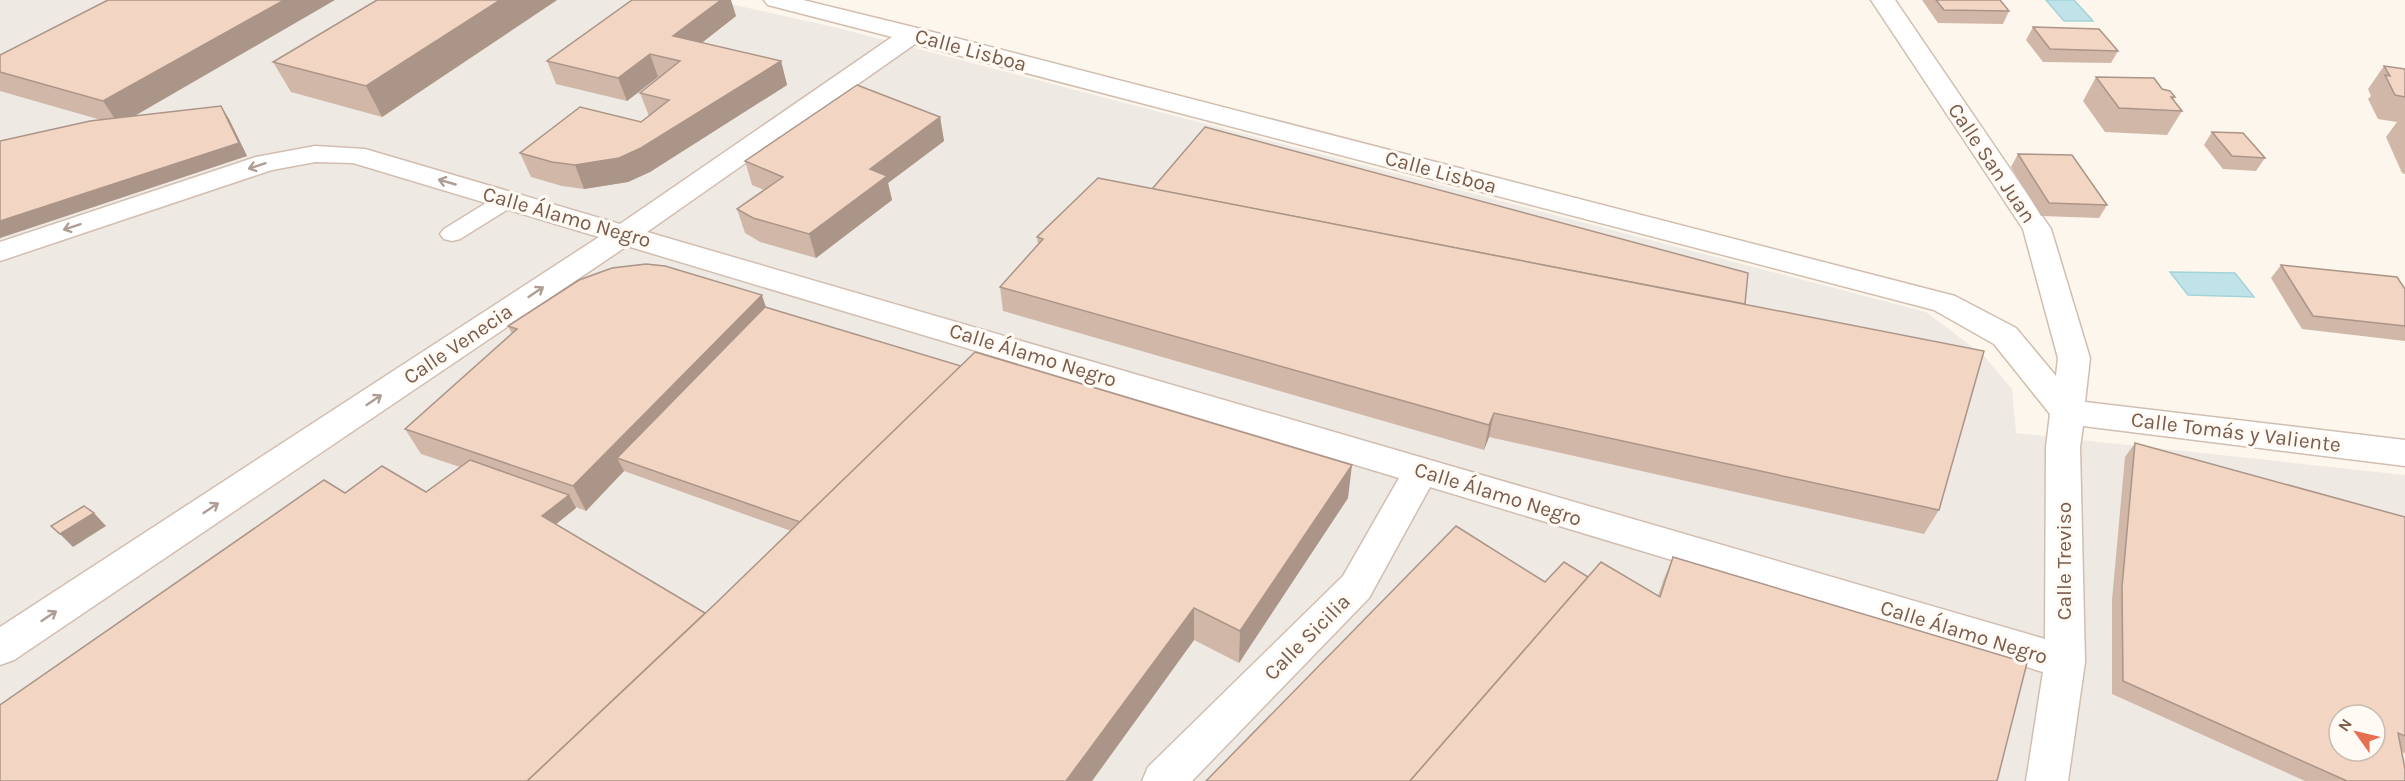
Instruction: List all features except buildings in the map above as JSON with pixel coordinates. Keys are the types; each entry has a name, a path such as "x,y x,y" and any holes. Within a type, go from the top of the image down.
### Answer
{"street":[{"name":"Calle Lisboa","path":"777,0 1944,303 2005,336 2067,412"},
{"name":"Calle San Juan","path":"1883,0 2037,229 2074,358 2067,412"},
{"name":"Calle Venecia","path":"0,648 624,234 913,34"},
{"name":"Calle Álamo Negro","path":"0,252 266,163 315,154 355,155 2065,662"},
{"name":"Calle Tomás y Valiente","path":"2067,412 2405,453"},
{"name":"Calle Treviso","path":"2047,781 2065,662 2063,447 2067,412"},
{"name":"Calle Sicilia","path":"1163,781 1356,587 1421,471"}],"lane":[{"path":"452,234 507,200"}],"shaded area":[{"path":"0,0 712,0 838,28 1926,312 1983,355 2012,389 2016,433 2405,475 2405,781 0,781"}],"water":[{"path":"2046,0 2074,0 2093,21 2064,21"},
{"path":"2170,272 2235,273 2254,297 2188,295"}]}
